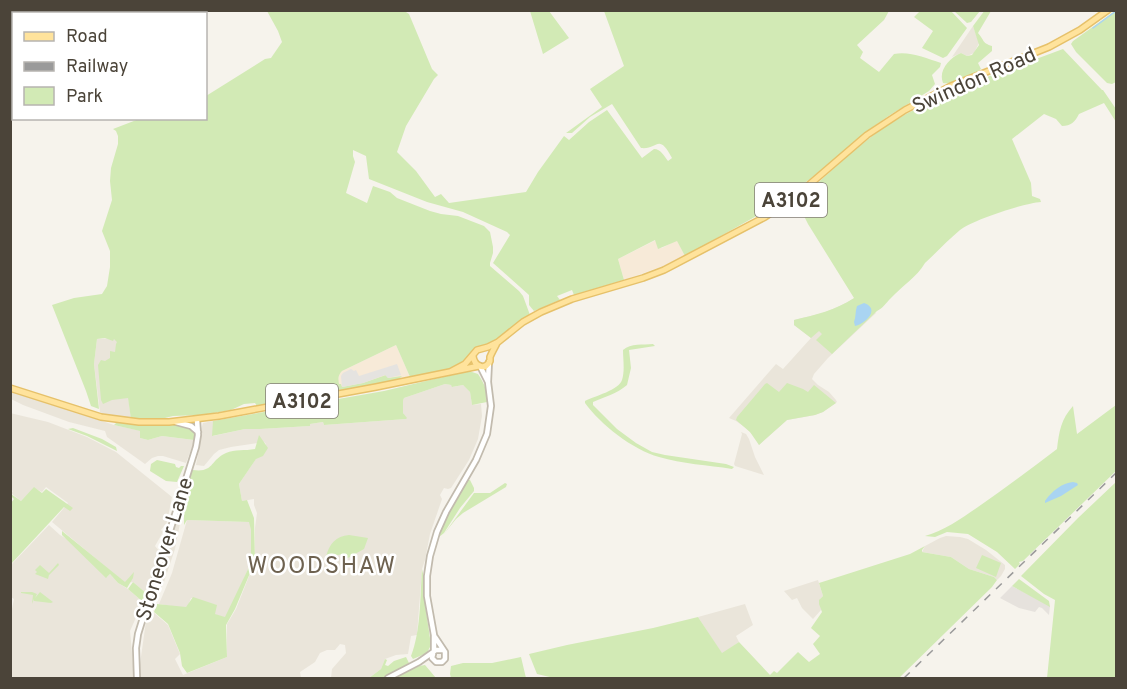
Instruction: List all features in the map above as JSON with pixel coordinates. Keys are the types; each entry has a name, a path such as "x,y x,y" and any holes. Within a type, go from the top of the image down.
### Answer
{"main road":[{"name":"Swindon Road","path":"482,349 498,342 523,322 546,309 664,270 755,222 791,200 855,145 904,110 951,86 1049,47 1080,30 1108,10"},
{"name":"Swindon Road","path":"490,359 498,342"},
{"path":"482,349 488,352 490,359 486,365 479,366 473,356 476,351 482,349"},
{"name":"A3102","path":"450,372 465,364 473,356"},
{"name":"A3102","path":"10,388 101,417 139,422 174,422 197,420 479,366"}],"street":[{"path":"434,661 432,657 434,635 427,596 430,556 446,512 476,460 487,434 490,411 488,382 490,359"},
{"path":"479,366 488,382"},
{"name":"Stoneover Lane","path":"137,678 137,645 141,622 196,447 197,420"},
{"path":"174,422 191,426 198,432"},
{"path":"419,662 439,663 444,660 446,654 434,635"},
{"path":"388,678 439,649 442,650"}],"shaded area":[{"path":"973,26 979,43 974,53 967,56 961,53 952,57"},
{"path":"656,240 658,248 662,248 677,240 685,256 624,280 618,259"},
{"path":"855,298 876,313 828,358 812,379 829,392 837,402 815,415 787,420 759,445 746,428 729,418 776,364 783,369 811,338 794,325 794,320 823,313"},
{"path":"119,335 131,419 103,415 100,412 94,364 97,339 114,338"},
{"path":"396,345 410,377 340,393 338,381 342,371"},
{"path":"397,364 401,375 388,378 385,375 342,387 341,376 351,369 356,370 359,376"},
{"path":"445,384 453,387 463,385 470,392 472,405 481,404 482,416 478,439 469,460 451,488 444,488 440,495 442,499 430,534 422,569 417,635 411,636 408,654 385,659 381,669 369,678 331,678 332,669 346,653 345,645 340,644 335,650 320,653 315,662 300,672 301,678 11,678 10,619 14,599 11,597 10,566 49,525 107,577 110,574 143,602 130,631 133,664 140,664 146,621 153,612 168,625 180,654 175,659 183,675 227,657 227,624 236,609 255,561 257,513 254,499 242,501 239,484 266,444 264,442 219,450 204,466 196,465 203,423 213,421 213,436 245,429 310,426 310,424 323,422 324,425 406,419 403,413 404,398"},
{"path":"10,390 114,425 141,431 140,438 148,440 162,436 194,440 192,447 186,463 158,456 145,464 107,437 105,431 69,422 23,405 11,399"},
{"path":"10,413 48,422 87,437 116,452 172,497 167,522 155,546 160,552 147,594 133,582 125,583 52,522 68,503 46,487 42,492 34,488 21,501 11,493 13,491 10,489"},
{"path":"741,432 749,439 764,475 735,466"},
{"path":"181,506 183,508 175,549 163,585 155,599 152,597"},
{"path":"187,520 250,522 251,563 226,618 214,614 216,605 191,598 188,606 184,608 159,604 172,573"},
{"path":"946,536 968,539 986,550 1005,565 1001,576 997,580 969,569 951,557 922,552 925,546"},
{"path":"818,580 823,596 820,599 821,610 813,619 802,608 797,598 792,600 784,591"},
{"path":"1012,586 1050,606 1049,615 1042,608 1039,607 1035,612 1019,608 1000,598"},
{"path":"745,604 753,625 736,636 739,642 722,654 698,617"}],"green space":[{"path":"11,10 18,12 12,12 11,106"},
{"path":"403,10 409,14 432,69 438,75 406,126 397,152 416,171 435,197 441,194 449,203 526,192 564,136 569,140 607,110 642,158 656,149 668,161 672,158 661,144 641,148 612,104 590,117 572,133 566,133 602,107 590,89 624,66 604,11 889,11 884,20 857,45 863,52 860,58 879,72 894,54 900,53 912,54 941,63 932,75 935,84 929,91 870,129 810,179 769,209 685,256 677,241 658,249 655,240 618,259 624,280 574,295 572,290 557,296 560,300 534,311 529,305 529,295 493,263 510,235 507,232 463,212 427,202 369,179 366,156 353,150 355,162 346,193 367,203 373,186 430,211 458,216 484,226 490,232 493,247 490,266 519,291 530,315 492,343 475,348 461,364 452,368 410,377 396,345 342,371 338,380 342,387 386,375 388,378 402,376 398,380 324,394 311,394 278,403 257,406 255,403 244,404 231,410 161,419 131,419 128,398 103,404 98,365 101,360 105,361 110,358 110,351 115,352 117,342 114,339 113,341 105,338 97,339 94,364 99,409 91,406 52,305 74,298 102,294 107,286 110,251 102,231 112,200 111,168 118,144 118,136 113,129 136,120 207,120 207,95 265,59 271,58 282,42 267,11"},
{"path":"985,10 991,11 978,33 985,43 992,46 992,51 978,63 981,69 968,77 943,83 943,70 952,58 961,53 967,56 972,55 979,45 973,26"},
{"path":"530,11 549,11 569,38 543,54"},
{"path":"920,11 951,11 967,28 947,56 943,58 922,48 933,31 914,17"},
{"path":"954,11 980,11 971,22 967,23"},
{"path":"1115,11 1116,82 1112,84 1107,83 1071,44"},
{"path":"1063,49 1103,90 1116,109 1116,122 1104,103 1079,114 1072,123 1065,126 1044,114 1012,139 1031,183 1032,196 1040,199 1041,202 999,213 960,230 832,354 816,340 822,334 819,331 811,338 794,325 794,320 833,309 854,298 797,202 854,151 911,111 997,73"},
{"path":"653,344 655,346 629,350 631,368 627,385 593,402 593,405 617,429 652,452 726,464 734,467 732,469 677,461 649,454 618,435 585,403 620,384 623,373 623,350 633,345"},
{"path":"469,371 478,374 486,391 487,402 472,405 470,392 463,385 452,387 445,384 404,398 403,413 406,419 324,425 323,422 310,424 310,426 245,429 212,436 213,421 384,391"},
{"path":"767,383 779,392 787,383 808,392 814,385 836,403 815,415 787,420 759,445 750,432 736,420 737,417 765,384"},
{"path":"1116,405 1116,471 1023,561 1019,562 1020,564 1015,569 997,552 968,534 947,532 935,537 925,536 946,528 966,515 1057,449 1061,426 1073,406 1077,434"},
{"path":"117,422 192,428 195,434 194,440 162,436 148,440 140,438 140,431 114,425"},
{"path":"73,428 102,439 116,447 117,451 68,429"},
{"path":"259,435 268,448 263,456 256,459 239,484 242,501 247,500 254,518 255,561 226,625 227,657 187,673 182,666 180,653 168,624 154,612 157,604 186,607 193,597 217,605 215,614 225,617 251,563 249,522 187,520 184,525 184,493 190,473 193,470 205,470 226,453 255,449"},
{"path":"157,460 175,464 179,468 184,466 177,482 166,481 150,471 151,464"},
{"path":"468,480 474,491 439,537 444,522"},
{"path":"1116,482 1116,678 1047,678 1055,600 1021,576"},
{"path":"505,483 506,487 463,513 444,534 474,493 490,493"},
{"path":"34,487 42,493 46,489 73,508 70,511 64,507 11,564 11,503 14,499 11,494 21,501"},
{"path":"62,531 125,582 134,572 127,588 118,583 110,574 106,578 62,535"},
{"path":"349,535 368,538 364,549 346,559 344,554 326,557 334,541"},
{"path":"925,546 922,552 951,557 969,569 997,580 899,678 554,678 537,674 529,654 698,617 722,653 739,642 770,675 774,671 777,673 798,652 809,662 820,654 813,644 820,636 811,628 822,612 819,600 823,596 819,583 910,554"},
{"path":"982,555 1001,563 996,577 976,568"},
{"path":"58,563 59,565 48,579 35,574 37,572 35,570 40,565 49,573"},
{"path":"422,569 431,645 427,653 413,659 411,656 418,625"},
{"path":"1019,579 1049,601 1050,607 1012,586"},
{"path":"133,582 146,593 143,602 128,589"},
{"path":"21,592 37,594 35,598 40,592 53,602 34,601 34,599 32,604 33,595"},
{"path":"406,657 409,663 384,678 369,678 381,669 385,659 387,660 385,665 388,666"},
{"path":"521,657 526,678 451,678 451,666 463,663 492,663"},
{"path":"425,665 436,678 393,678 419,666"}],"water":[{"path":"864,303 871,309 870,316 855,326 857,306"},
{"path":"1073,482 1078,485 1045,503 1057,488"}],"waterway":[{"path":"1093,28 1116,11"}],"railway":[{"path":"904,678 1116,473"}],"district":[{"name":"WOODSHAW","path":"322,565"}]}
